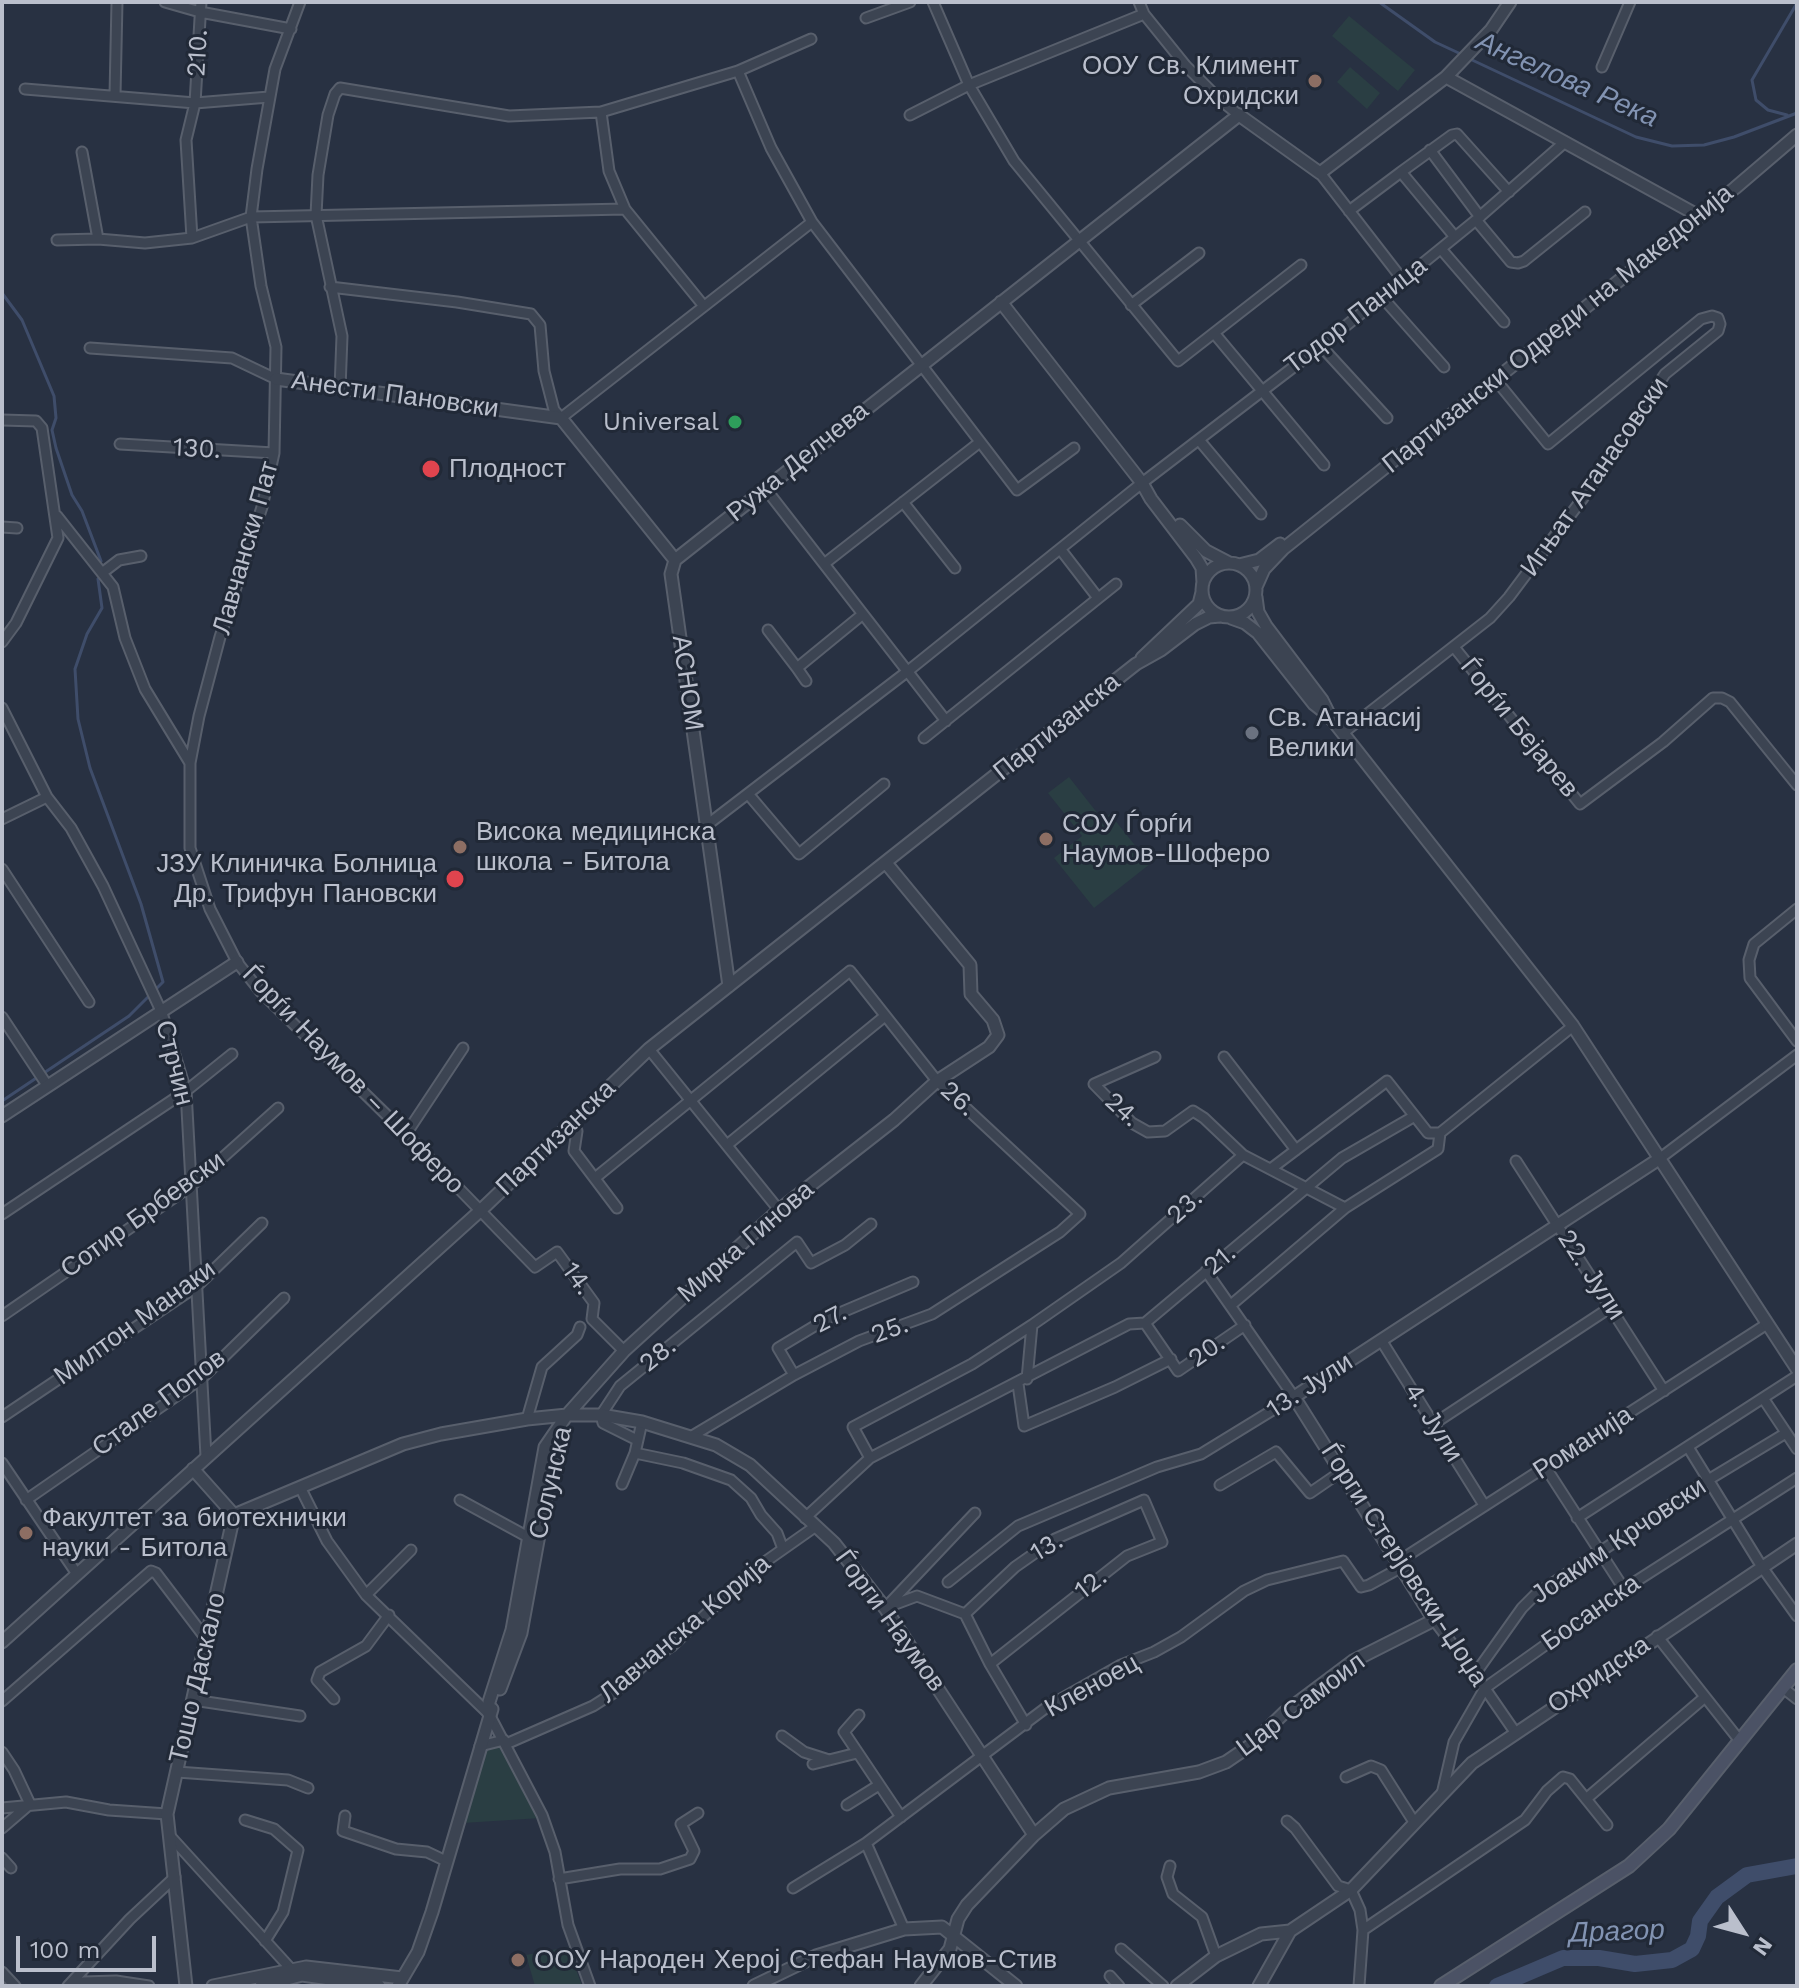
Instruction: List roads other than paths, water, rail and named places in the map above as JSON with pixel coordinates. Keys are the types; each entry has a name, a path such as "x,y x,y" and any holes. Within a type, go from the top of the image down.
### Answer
{"main road":[{"path":"1441,1986 1629,1866 1669,1829 1797,1670"}],"street":[{"path":"115,95 117,2"},
{"path":"165,2 200,7 291,29"},
{"name":"Лавчански Пат","path":"190,763 209,674 262,507 274,453 276,347 261,286 251,217 275,69 300,2"},
{"path":"866,18 910,2"},
{"path":"933,2 969,85 1014,161 1178,361"},
{"path":"1139,2 1144,14 1186,66 1220,100 1320,173 1402,279"},
{"path":"1320,173 1446,77 1491,30 1510,2"},
{"path":"1602,67 1630,2"},
{"name":"210.","path":"192,238 186,140 195,103 200,7"},
{"path":"910,115 969,85 1144,14"},
{"path":"340,389 342,336 316,215 318,175 328,115 340,88 509,116 601,112 738,71 811,39"},
{"path":"738,71 771,148 812,222 1017,490 1074,448"},
{"path":"1446,77 1699,216"},
{"path":"25,89 195,103 269,97"},
{"path":"601,112 609,171 625,209 703,305"},
{"name":"Ружа Делчева","path":"675,560 1239,115"},
{"path":"1349,211 1430,150 1457,134 1509,192"},
{"name":"Партизански Одреди на Македонија","path":"1256,592 1264,569 1283,549 1797,135"},
{"name":"Тодор Паница","path":"707,825 1321,346 1441,249 1565,142"},
{"path":"1430,150 1511,262 1524,261 1585,212"},
{"path":"82,152 98,239"},
{"path":"1401,172 1455,237"},
{"path":"57,240 145,243 192,238 251,217 625,209"},
{"path":"561,418 812,222"},
{"path":"1441,249 1504,322"},
{"path":"1131,305 1199,253"},
{"path":"1169,368 1301,265"},
{"path":"330,287 531,314 540,325 544,371 554,410 675,560"},
{"path":"1382,297 1444,367"},
{"path":"1001,302 1142,483 1196,558 1202,568 1202,587 1207,606 1224,617 1245,623 1258,633 1314,704 1331,718 1573,1026 1797,1369"},
{"name":"Игњат Атанасовски","path":"1343,733 1490,618 1522,583 1583,498 1665,374 1718,331 1720,324 1718,318 1712,316 1701,319 1548,444 1495,379"},
{"path":"1214,333 1260,392 1324,465"},
{"path":"1321,346 1387,418"},
{"name":"Анести Пановски","path":"90,348 232,358 276,379 561,418"},
{"path":"2,420 40,423 58,538 16,623 2,642"},
{"path":"1199,440 1261,514"},
{"path":"824,564 980,442"},
{"name":"130.","path":"120,444 274,453"},
{"path":"1142,483 1157,495 1197,544 1218,559 1251,573 1258,612 1322,700 1331,718"},
{"path":"765,488 946,721"},
{"path":"903,502 955,568"},
{"path":"56,515 113,587 125,638 145,689 190,763"},
{"name":"Партизански Одреди на Македонија","path":"1234,564 1259,560 1319,521"},
{"path":"2,527 17,528"},
{"path":"1061,550 1098,598"},
{"path":"102,573 119,560 141,556"},
{"name":"АСНОМ","path":"675,560 671,574 729,986"},
{"path":"1202,587 1213,568 1234,564"},
{"path":"924,738 1116,584"},
{"name":"Партизанска","path":"1136,664 1199,604 1202,587"},
{"path":"1224,617 1246,612 1256,592"},
{"path":"797,668 863,614"},
{"name":"Партизанска","path":"2,1642 480,1211 649,1049 1136,664 1161,650 1195,624 1209,617 1224,617"},
{"path":"768,630 806,681"},
{"name":"Ѓорѓи Бејарев","path":"1454,647 1580,804 1663,742 1713,698 1730,702 1797,785"},
{"name":"Стрчин","path":"2,708 47,797 71,828 103,886 162,1013 186,1091 206,1456"},
{"name":"Ѓорѓи Наумов – Шоферо","path":"190,763 190,848 210,909 237,962 260,991 480,1211"},
{"path":"749,795 799,854 884,784"},
{"path":"2,819 47,797"},
{"name":"Мирка Гинова","path":"567,1415 624,1351 779,1210 894,1120 937,1081 995,1042 997,1027 971,994 970,965 886,863"},
{"path":"2,869 89,1002"},
{"path":"1797,909 1754,944 1749,960 1750,978 1797,1041"},
{"path":"2,1116 237,962"},
{"name":"26.","path":"690,1101 850,971 937,1081 1080,1214"},
{"path":"727,1145 885,1016"},
{"path":"2,1017 47,1085"},
{"path":"1272,1168 1387,1081 1428,1133 1440,1133 1573,1026"},
{"path":"406,1134 463,1048"},
{"path":"649,1049 779,1210"},
{"path":"2,1214 186,1091 232,1054"},
{"path":"1659,1159 1797,1055"},
{"name":"24.","path":"1155,1057 1094,1084 1132,1123 1148,1132 1165,1131 1193,1111 1243,1155"},
{"path":"1224,1057 1296,1150"},
{"path":"595,1178 690,1101"},
{"name":"Сотир Брбевски","path":"2,1316 191,1186 278,1108"},
{"name":"21.","path":"805,1518 870,1458 1129,1324 1145,1323 1342,1158 1413,1117"},
{"path":"571,1123 577,1131 574,1151 617,1208"},
{"path":"1231,1305 1345,1208 1438,1149 1440,1133"},
{"path":"1243,1155 1345,1208"},
{"name":"23.","path":"870,1458 853,1427 972,1364 1121,1263 1243,1155"},
{"name":"13. Јули","path":"948,1582 1018,1526 1157,1467 1201,1454 1294,1397 1659,1159"},
{"name":"22. Јули","path":"1516,1161 1664,1391"},
{"name":"14.","path":"480,1211 535,1267 557,1252 594,1303 592,1319 624,1351"},
{"name":"25.","path":"692,1436 794,1375 859,1341 932,1314 1060,1232 1080,1214"},
{"name":"Милтон Манаки","path":"2,1417 197,1286 262,1223"},
{"name":"28.","path":"601,1415 620,1386 797,1242 811,1263 845,1245 871,1224"},
{"path":"1206,1271 1294,1397"},
{"name":"27.","path":"794,1375 778,1348 828,1318 913,1282"},
{"name":"Стале Попов","path":"26,1500 201,1379 284,1298"},
{"path":"1435,1423 1611,1307"},
{"name":"20.","path":"1145,1323 1178,1371 1245,1325"},
{"name":"Романија","path":"1400,1564 1484,1505 1767,1324"},
{"path":"1032,1325 1022,1381 1024,1426 1171,1359"},
{"path":"527,1419 542,1367 577,1335 580,1327"},
{"name":"4. Јули","path":"1381,1340 1484,1505"},
{"path":"1577,1518 1797,1376"},
{"name":"Ѓорги Стерјовски-Џоџа","path":"1294,1397 1434,1620 1515,1732"},
{"path":"1763,1398 1797,1449"},
{"path":"193,1469 234,1515 403,1444 441,1434 567,1415"},
{"name":"Ѓорги Наумов","path":"567,1415 601,1415 642,1422 716,1445 750,1465 834,1543 885,1608 1034,1835"},
{"name":"Солунска","path":"489,1714 489,1702 512,1630 545,1447 567,1415"},
{"name":"Солунска","path":"213,1986 306,1967 400,1982 418,1952 489,1714 521,1633 555,1448 567,1415"},
{"path":"601,1415 603,1423 637,1440"},
{"path":"622,1484 635,1453 642,1422"},
{"name":"Јоаким Крчовски","path":"1475,1674 1522,1608 1535,1595 1708,1480 1786,1433"},
{"path":"1688,1447 1762,1567 1797,1616"},
{"path":"1220,1485 1276,1452 1310,1493 1342,1471"},
{"path":"635,1453 683,1463 731,1480 751,1498 777,1533 783,1549"},
{"path":"2,1463 77,1574"},
{"path":"1546,1468 1624,1589"},
{"name":"Босанска","path":"1442,1794 1454,1742 1485,1688 1624,1589 1797,1478"},
{"path":"300,1487 327,1541 366,1595 489,1714 542,1815 555,1852 568,1925 590,1986"},
{"path":"460,1500 528,1537"},
{"name":"13.","path":"965,1614 1015,1567 1055,1539 1144,1500"},
{"name":"12.","path":"990,1664 1127,1556 1162,1542 1144,1500"},
{"path":"885,1608 975,1513"},
{"name":"Тошо Даскало","path":"167,1814 234,1515"},
{"name":"Лавчанска Корија","path":"480,1746 505,1742 593,1706 615,1692 647,1662 672,1646 752,1571 816,1526"},
{"name":"Охридска","path":"1259,1986 1290,1931 1351,1890 1472,1763 1797,1544"},
{"path":"366,1595 411,1550"},
{"name":"Кленоец","path":"793,1888 866,1843 1047,1707 1121,1665 1181,1637 1244,1591 1267,1580 1343,1561 1361,1587 1400,1564"},
{"path":"2,1701 151,1571 156,1573 207,1640"},
{"path":"885,1608 917,1596 965,1614 1026,1725"},
{"path":"334,1699 317,1680 320,1672 366,1646 389,1615"},
{"name":"Цар Самоил","path":"921,1986 950,1949 958,1919 967,1905 1034,1835 1064,1809 1094,1793 1199,1772 1226,1762 1251,1745 1285,1712 1353,1661 1434,1620"},
{"path":"1657,1636 1740,1741"},
{"path":"1783,1688 1797,1699"},
{"path":"1586,1799 1705,1697"},
{"path":"193,1700 300,1716"},
{"path":"859,1715 844,1732 901,1817"},
{"path":"782,1736 804,1752 829,1760"},
{"path":"2,1752 30,1804"},
{"path":"813,1764 857,1753"},
{"path":"1346,1777 1371,1766 1381,1770 1414,1822"},
{"path":"177,1772 288,1780 308,1788"},
{"path":"1363,1930 1525,1820 1547,1791 1563,1777 1570,1779 1607,1825"},
{"path":"847,1805 879,1785"},
{"path":"2,1808 66,1802 109,1810 167,1814 186,1986"},
{"path":"2,1828 30,1804"},
{"path":"559,1879 620,1869 660,1869 690,1859 694,1851 681,1824 698,1813"},
{"path":"345,1816 343,1831 396,1849 427,1852 446,1861"},
{"path":"245,1820 274,1829 298,1850 283,1912 265,1941"},
{"path":"1287,1821 1338,1886 1351,1890 1360,1910 1363,1930 1359,1986"},
{"path":"170,1836 291,1969"},
{"path":"866,1843 904,1929"},
{"path":"2,1858 11,1868"},
{"path":"1170,1866 1167,1877 1173,1894 1202,1917 1216,1956"},
{"path":"71,1986 130,1919 175,1877"},
{"path":"754,1986 816,1956 904,1929 942,1927 1016,1986"},
{"name":"Охридска","path":"1177,1986 1216,1956 1261,1934 1290,1931"},
{"path":"1121,1949 1163,1986"},
{"path":"2,1972 15,1986"},
{"path":"261,1986 302,1975 379,1986"},
{"path":"1110,1976 1119,1986"},
{"path":"71,1986 83,1982 116,1981 149,1986"}],"waterway":[{"name":"Ангелова Река","path":"1379,2 1435,42 1463,55"},
{"path":"1787,115 1768,110 1756,100 1752,80 1797,3"},
{"name":"Ангелова Река","path":"1470,59 1636,137 1672,146 1704,145 1797,113"},
{"path":"2,293 22,320 54,396 56,418 52,430 56,448 72,495 82,511 101,561"},
{"path":"2,1101 129,1016 163,982 141,904 90,768 78,719 75,669 87,634 102,608 98,579"},
{"name":"Драгор","path":"1497,1986 1563,1958 1599,1958 1635,1964 1672,1960 1692,1949 1700,1921 1717,1897 1747,1875 1797,1866"}],"place":[{"name":"ООУ Св. Климент Охридски","path":"1315,81"},
{"name":"Universal","path":"735,422"},
{"name":"Плодност","path":"431,469"},
{"name":"Св. Атанасиј Велики","path":"1252,733"},
{"name":"СОУ Ѓорѓи Наумов-Шоферо","path":"1046,839"},
{"name":"Висока медицинска школа - Битола","path":"460,847"},
{"name":"ЈЗУ Клиничка Болница Др. Трифун Пановски","path":"455,879"},
{"name":"Факултет за биотехнички науки - Битола","path":"26,1533"},
{"name":"ООУ Народен Херој Стефан Наумов-Стив","path":"518,1960"}]}
